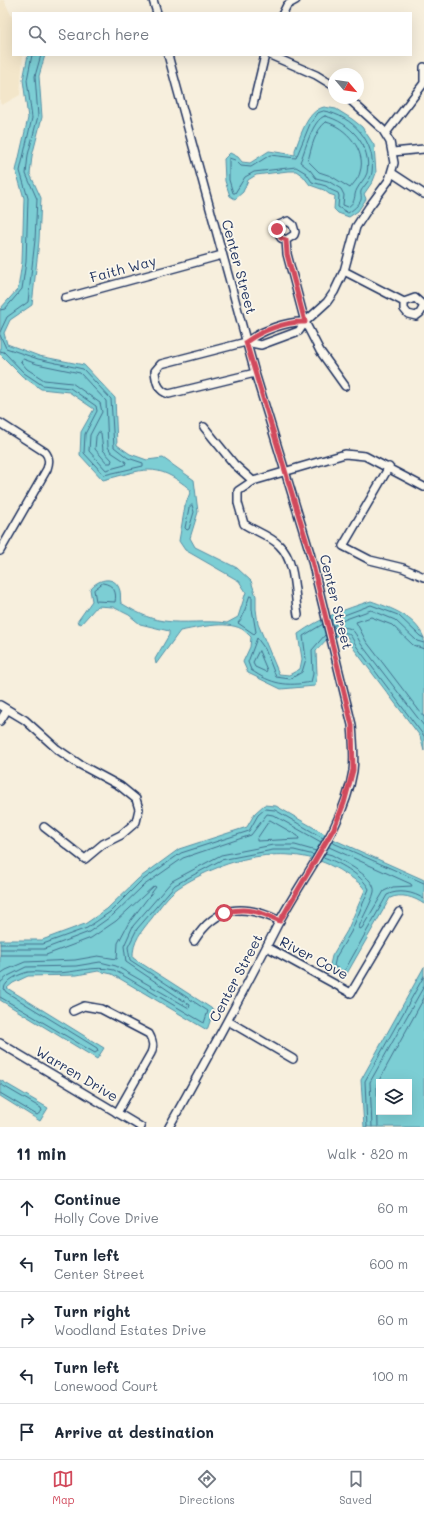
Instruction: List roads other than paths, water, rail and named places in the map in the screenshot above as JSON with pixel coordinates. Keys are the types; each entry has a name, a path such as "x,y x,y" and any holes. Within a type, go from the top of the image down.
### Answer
{"street":[{"path":"153,0 157,12"},
{"path":"284,12 292,1"},
{"name":"Center Street","path":"168,56 246,342 310,553 352,725 353,770 344,803 330,834 280,921 228,1021 168,1127"},
{"path":"253,105 265,56"},
{"path":"272,56 316,74 328,82"},
{"path":"386,133 424,83 424,67"},
{"path":"246,342 261,345 299,331 305,322 327,302 344,271 356,228 369,207 386,185 392,173 393,152 386,133 355,104"},
{"path":"393,152 424,149"},
{"path":"392,173 424,194"},
{"path":"286,240 287,254 305,322 320,351 346,386"},
{"name":"Faith Way","path":"65,298 222,255"},
{"path":"344,271 404,302"},
{"path":"255,373 169,394 160,389 156,380 155,371 161,364 246,342 256,335 297,322 305,322"},
{"path":"0,423 45,452 49,459 48,469 0,551"},
{"path":"204,427 234,464 252,481"},
{"path":"298,615 293,578 286,553 278,544 244,524 238,503 238,491 252,481 345,454 365,456 389,467 424,487"},
{"path":"389,467 343,546 370,560 403,568 424,577"},
{"path":"0,706 25,720 57,749 78,764 120,786 136,799 139,809 136,822 121,834 103,844 85,859 44,827"},
{"path":"0,721 7,710"},
{"path":"194,941 209,922 229,911 252,910 280,921"},
{"name":"River Cove","path":"267,947 351,993 399,912"},
{"path":"73,1011 84,1006 101,1008 149,1034 152,1038 153,1043 151,1053 117,1113"},
{"path":"228,1021 293,1059"},
{"name":"Warren Drive","path":"0,1043 141,1127"}],"water":[{"path":"28,56 45,56 39,76 42,117 32,156 30,174 41,198 39,241 32,305 10,320 4,333 7,344 39,356 84,365 115,398 117,445 130,454 147,460 163,458 194,480 198,512 190,538 195,547 237,568 251,581 256,596 258,624 279,674 289,675 300,669 302,659 298,634 315,623 342,611 371,601 409,618 420,630 424,638 424,751 420,736 354,649 346,635 328,638 316,651 317,674 315,686 281,689 248,673 243,662 250,647 251,637 242,629 235,626 219,625 180,631 156,664 155,659 169,635 169,631 140,624 129,615 113,607 97,606 81,624 77,622 92,601 90,589 98,582 107,580 115,582 118,586 121,603 141,614 172,622 227,623 238,617 246,592 239,581 185,550 179,541 185,506 191,490 168,474 158,471 139,471 103,480 80,455 81,432 94,409 69,392 41,389 22,376 0,354 0,309 18,289 22,262 24,198 16,171 28,118 23,80"},
{"path":"324,107 336,109 352,119 362,127 374,145 376,173 373,181 364,194 366,199 358,211 349,217 338,213 334,209 335,196 310,185 303,176 296,171 256,175 248,180 243,192 235,199 230,196 225,181 224,159 230,153 238,157 242,162 250,163 269,151 295,155 295,150 305,124 313,113"},
{"path":"264,805 276,806 337,841 424,880 424,904 407,896 390,898 345,977 329,969 332,956 347,931 365,890 356,880 324,863 303,857 282,855 260,856 217,868 178,888 164,902 141,932 134,947 133,958 214,1010 207,1030 112,974 98,971 77,975 28,976 13,983 7,988 104,1048 97,1059 0,1000 0,940 42,940 85,924 107,909 138,879 179,849 247,827 255,813"},
{"path":"424,967 424,1127 364,1127 361,1080"},
{"path":"0,1080 48,1108 40,1121 0,1096"}]}
